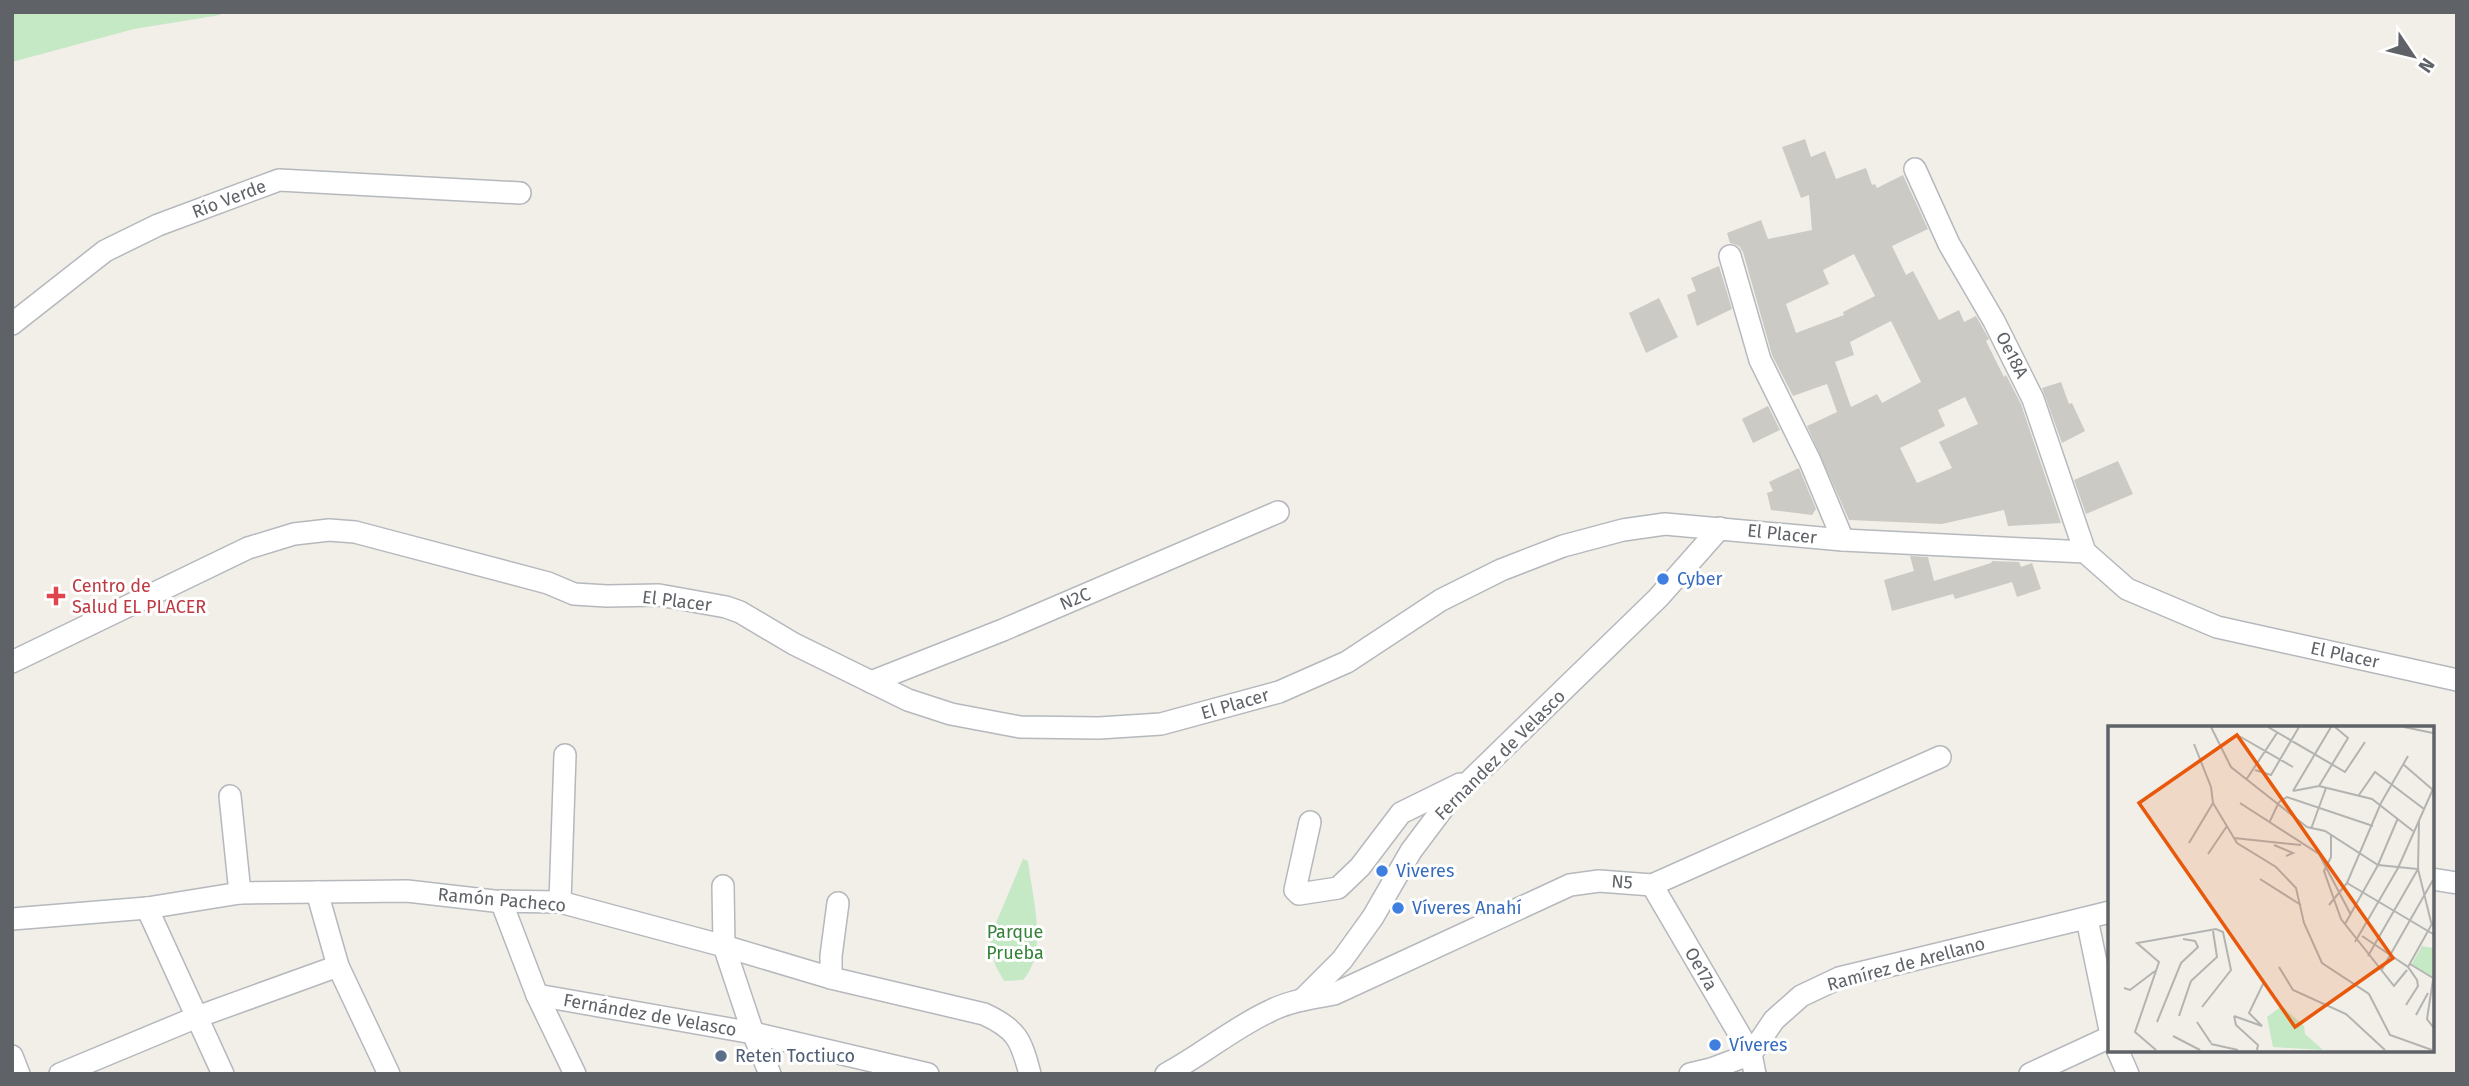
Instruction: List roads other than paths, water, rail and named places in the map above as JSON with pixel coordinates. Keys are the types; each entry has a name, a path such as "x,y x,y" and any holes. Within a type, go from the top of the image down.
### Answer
{"street":[{"name":"Oe18A","path":"1915,169 1949,244 1994,321 2034,399 2085,552"},
{"name":"Río Verde","path":"12,324 105,251 158,226 279,180 520,193"},
{"path":"1730,256 1760,360 1810,461 1843,540"},
{"name":"N2C","path":"871,682 1003,630 1278,512"},
{"name":"El Placer","path":"12,662 247,548 294,534 329,530 355,532 548,583 574,594 659,595 726,607 908,700 951,714 1020,727 1099,728 1161,724 1279,692 1335,667 1441,600 1501,570 1563,546 1623,530 1665,524 1843,540 2085,552 2127,589 2217,627 2457,680"},
{"name":"Fernandez de Velasco","path":"1303,1000 1342,960 1373,916 1410,851 1447,803 1658,598 1720,528"},
{"path":"561,902 565,755"},
{"name":"N5","path":"1303,1000 1334,994 1570,885 1599,881 1651,884 1940,757"},
{"path":"1310,822 1295,890 1299,894 1338,888 1360,867 1401,813 1474,777"},
{"path":"230,796 240,893"},
{"path":"2434,879 2457,883"},
{"name":"Oe17a","path":"1651,884 1753,1064"},
{"path":"723,886 724,946 753,1033 771,1074"},
{"name":"Ramón Pacheco","path":"12,919 147,908 240,893 407,891 502,901 561,902 831,978 984,1014 1014,1032 1023,1047 1030,1074"},
{"path":"317,892 338,966 389,1074"},
{"path":"502,901 537,995 575,1074"},
{"path":"831,978 838,903"},
{"path":"147,908 223,1074"},
{"name":"Ramírez de Arellano","path":"1753,1064 1774,1020 1801,996 1839,978 2108,913"},
{"path":"2087,919 2108,1020"},
{"path":"60,1074 197,1017 338,966"},
{"name":"Fernández de Velasco","path":"537,995 753,1033 928,1074"},
{"path":"1166,1074 1272,1009 1303,1000"},
{"path":"2030,1074 2108,1038"},
{"path":"2118,1051 2128,1074"},
{"path":"12,1056 19,1074"},
{"path":"1690,1074 1753,1064"}],"place":[{"name":"Cyber","path":"1663,579"},
{"name":"Centro de Salud EL PLACER","path":"56,596"},
{"name":"Viveres","path":"1382,871"},
{"name":"Víveres Anahí","path":"1398,908"},
{"name":"Víveres","path":"1715,1045"},
{"name":"Reten Toctiuco","path":"721,1056"}],"park label":[{"name":"Parque Prueba","path":"1015,942"}]}
